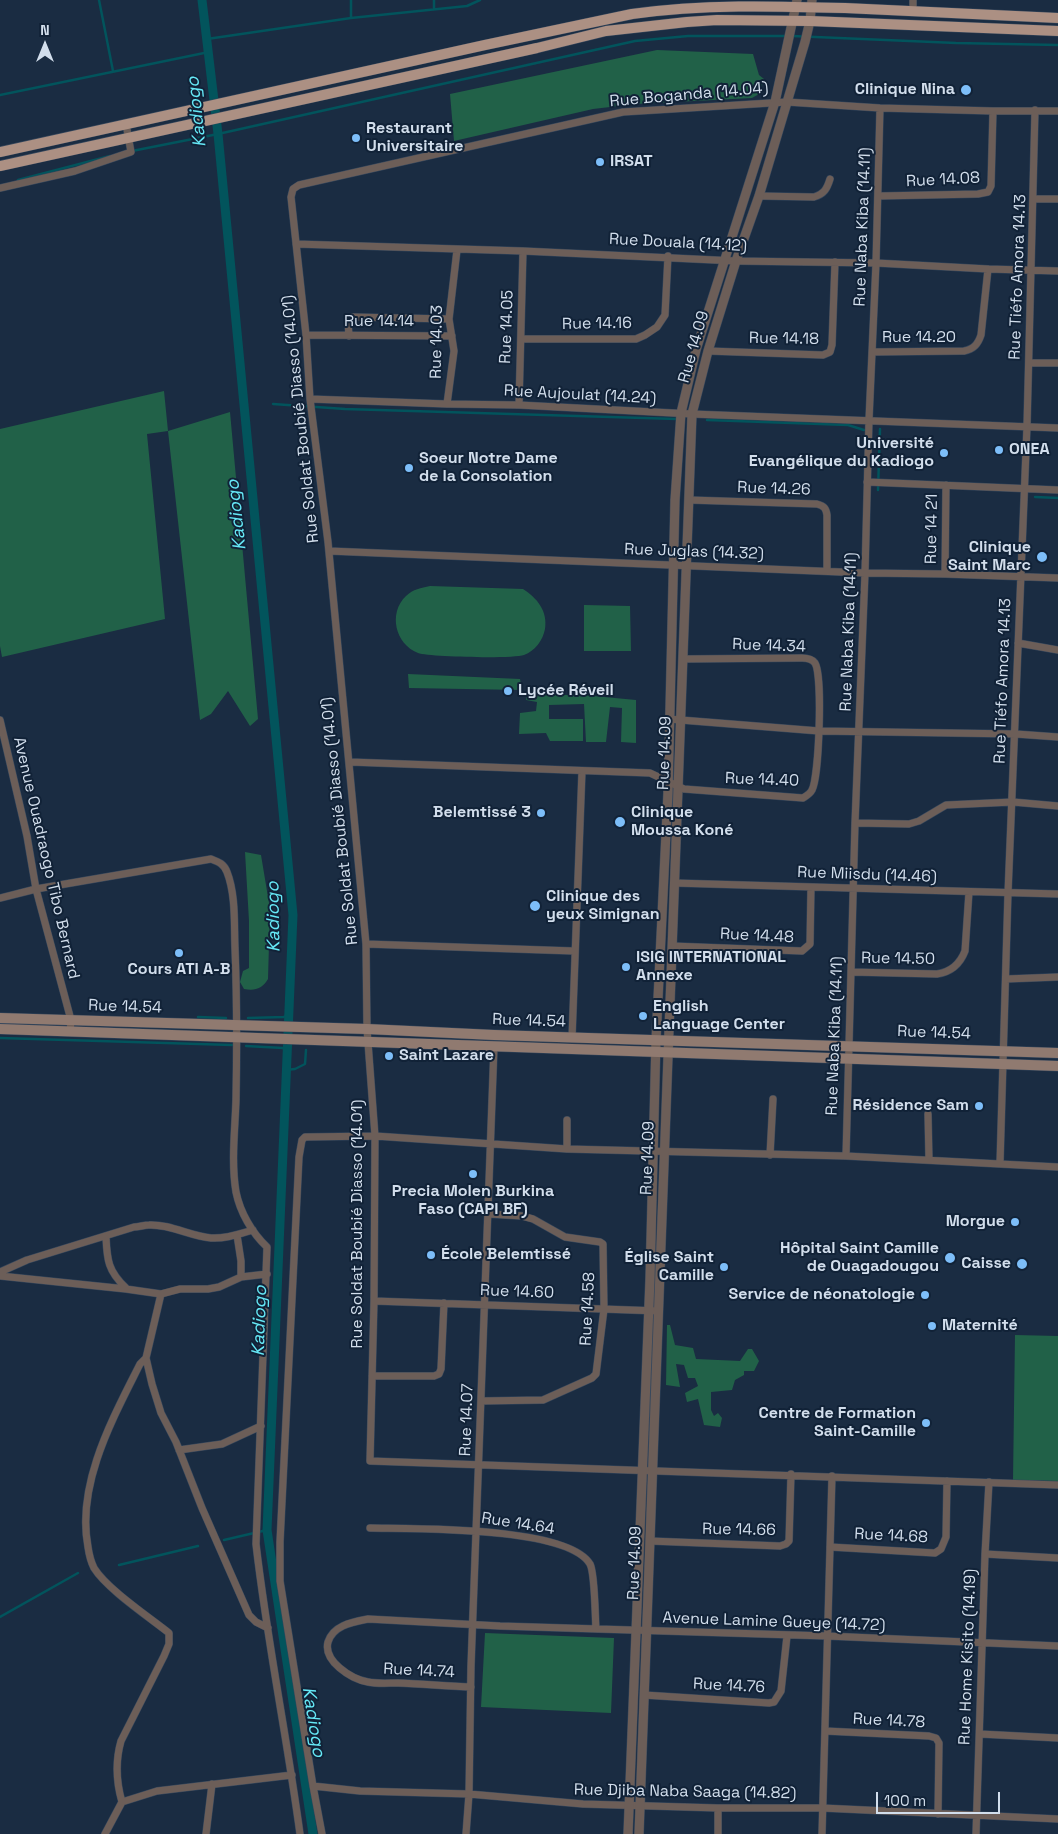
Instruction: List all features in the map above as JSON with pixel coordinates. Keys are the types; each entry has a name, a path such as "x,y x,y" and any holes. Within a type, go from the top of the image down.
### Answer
{"main road":[{"path":"0,152 632,14 684,9 812,4 913,5 1058,18"},
{"path":"0,166 236,115 606,31 687,22 810,21 1058,31"},
{"name":"Rue 14.54","path":"0,1018 1058,1053"},
{"name":"Rue 14.54","path":"0,1030 1058,1066"}],"street":[{"name":"Rue 14.09","path":"628,1834 648,1311 656,1040 668,782 674,500 681,413 696,350 775,102 796,4"},
{"name":"Rue 14.09","path":"639,1834 692,414 708,351 736,261 759,196 787,102 810,21 812,4"},
{"name":"Rue Boganda (14.04)","path":"299,185 623,112 775,102 994,112 1058,111"},
{"name":"Rue Naba Kiba (14.11)","path":"846,1156 855,823 880,108"},
{"name":"Rue Tiéfo Amora 14.13","path":"1000,1163 1008,892 1016,734 1027,426 1035,110"},
{"name":"Rue 14.08","path":"878,196 978,194 988,192 991,186 994,112"},
{"path":"0,188 75,171 131,152 126,124"},
{"path":"759,196 814,197 822,194 827,188 830,179"},
{"name":"Rue Soldat Boubié Diasso (14.01)","path":"299,185 294,189 291,196 306,335 310,399 329,551 366,944 367,1029 375,1136 374,1301 370,1461 479,1464"},
{"path":"1034,199 1058,199"},
{"name":"Rue Douala (14.12)","path":"296,244 457,250 523,250 736,261 876,262 988,269 1058,270"},
{"name":"Rue 14.03","path":"447,404 453,361 449,319 457,250"},
{"name":"Rue 14.05","path":"518,405 523,250"},
{"name":"Rue 14.16","path":"520,339 636,339 646,335 657,327 665,315 668,256"},
{"name":"Rue 14.18","path":"708,351 823,355 830,352 832,345 835,262"},
{"name":"Rue 14.20","path":"872,352 964,351 973,348 978,343 981,335 988,269"},
{"path":"349,336 348,322 352,317 449,319"},
{"name":"Rue 14.14","path":"306,335 452,336"},
{"path":"1029,362 1058,363"},
{"name":"Rue Aujoulat (14.24)","path":"310,399 518,405 692,414 1058,428"},
{"path":"867,482 1058,490"},
{"name":"Rue 14 21","path":"945,574 946,485"},
{"name":"Rue 14.26","path":"689,500 817,504 823,506 826,509 827,515 827,571"},
{"name":"Rue Juglas (14.32)","path":"329,551 865,573 1058,578"},
{"path":"1018,643 1058,650"},
{"name":"Rue 14.34","path":"684,658 809,658 815,662 819,676 819,731"},
{"path":"668,719 819,731 1016,734 1058,737"},
{"name":"Avenue Ouadraogo Tibo Bernard","path":"0,720 27,836 36,889 71,1020 70,1032"},
{"name":"Rue 14.40","path":"678,787 692,790 803,798 812,790 814,785 819,731"},
{"path":"350,762 650,773 678,787"},
{"path":"572,1038 582,771"},
{"path":"855,823 908,824 919,821 946,805 1012,802 1058,806"},
{"path":"0,898 36,889 211,859 220,862 227,871 231,885 234,915 238,1026 234,1156 236,1192 242,1213 267,1247 256,1544 300,1834"},
{"name":"Rue Miisdu (14.46)","path":"674,883 1058,894"},
{"name":"Rue 14.48","path":"672,946 802,952 810,944 811,886"},
{"name":"Rue 14.50","path":"851,972 937,974 945,973 955,967 962,960 965,951 969,892"},
{"path":"366,944 574,951"},
{"path":"1006,979 1058,977"},
{"name":"Rue 14.07","path":"466,1834 469,1794 480,1401 486,1305 494,1047"},
{"path":"770,1155 773,1099"},
{"path":"928,1114 929,1160"},
{"path":"567,1120 567,1149"},
{"path":"322,1834 280,1581 287,1387 300,1145 305,1137 375,1136 567,1149 846,1156 1058,1167"},
{"name":"Rue 14.58","path":"480,1401 543,1400 592,1378 598,1368 604,1309 603,1244 565,1237 533,1219 522,1216 488,1214"},
{"path":"0,1272 26,1260 134,1227 159,1226 210,1238 226,1238 253,1230"},
{"path":"237,1235 241,1261 241,1277"},
{"path":"106,1237 109,1264 114,1278 126,1289"},
{"path":"0,1276 162,1294 180,1289 208,1289 241,1277 267,1274"},
{"path":"162,1294 146,1358 161,1413 179,1450 249,1615 256,1622 268,1628"},
{"name":"Rue 14.60","path":"374,1301 659,1311"},
{"path":"372,1376 434,1376 438,1374 441,1369 444,1303"},
{"path":"122,1802 118,1788 117,1756 126,1730 169,1644 169,1633 102,1579 93,1566 89,1553 85,1530 85,1516 106,1432 140,1364 146,1358"},
{"path":"179,1450 222,1444 261,1426"},
{"path":"479,1464 653,1472 791,1474 1058,1485"},
{"name":"Rue 14.66","path":"650,1541 780,1546 786,1544 789,1541 791,1474"},
{"path":"822,1834 832,1476"},
{"name":"Rue 14.68","path":"830,1547 935,1552 941,1549 946,1537 947,1481"},
{"name":"Rue Home Kisito (14.19)","path":"976,1834 989,1482"},
{"name":"Rue 14.64","path":"370,1528 477,1530 554,1542 569,1548 585,1558 592,1566 596,1628"},
{"path":"985,1554 1058,1558"},
{"name":"Avenue Lamine Gueye (14.72)","path":"367,1682 349,1674 334,1663 328,1652 327,1645 330,1634 340,1627 368,1618 635,1631 827,1636 1058,1646"},
{"name":"Rue 14.76","path":"644,1695 774,1702 781,1692 787,1636"},
{"name":"Rue 14.74","path":"367,1682 471,1687"},
{"name":"Rue 14.78","path":"825,1731 929,1736 936,1738 939,1743 938,1814"},
{"path":"980,1734 1058,1738"},
{"path":"105,1834 122,1802 136,1796 157,1791 292,1775"},
{"path":"206,1834 212,1784"},
{"name":"Rue Djiba Naba Saaga (14.82)","path":"313,1786 360,1790 469,1794 583,1804 718,1808 822,1808 1058,1819"},
{"path":"718,1808 718,1834"}],"green space":[{"path":"657,50 753,54 759,75 764,79 759,94 752,98 636,104 593,109 454,141 450,94"},
{"path":"164,391 168,431 147,434 165,619 2,657 0,646 0,429"},
{"path":"230,412 258,719 250,726 228,691 211,714 200,720 168,431"},
{"path":"430,586 523,589 537,601 545,616 545,629 538,645 524,655 489,657 425,654 410,649 399,635 396,619 397,611 400,603 406,596 417,589"},
{"path":"584,605 630,606 631,651 584,651"},
{"path":"408,674 520,679 522,690 409,688"},
{"path":"527,695 583,695 636,700 636,743 621,742 622,708 610,707 606,742 586,742 584,704 549,705 549,719 583,719 583,741 550,741 546,733 519,734 520,713 536,711 537,702 526,700"},
{"path":"245,852 261,855 270,909 268,979 261,987 252,990 244,989 240,982 243,971 249,968 249,921"},
{"path":"667,1325 670,1325 675,1345 693,1348 696,1359 740,1361 748,1349 752,1349 759,1361 754,1371 744,1371 744,1375 735,1380 732,1390 711,1392 711,1410 714,1416 718,1413 722,1418 720,1427 704,1425 698,1399 687,1402 685,1393 698,1386 695,1378 688,1378 684,1365 676,1364 680,1387 666,1385"},
{"path":"1015,1335 1058,1336 1058,1481 1013,1480"},
{"path":"485,1633 614,1638 611,1713 481,1707"}],"waterway":[{"path":"99,0 113,71"},
{"name":"Kadiogo","path":"202,0 218,134 293,915 267,1530 313,1834"},
{"path":"351,0 351,18"},
{"path":"434,0 434,8"},
{"path":"207,39 351,18 467,6 480,0"},
{"path":"132,151 218,134 635,41 688,36 787,36"},
{"path":"792,36 1058,45"},
{"path":"0,95 209,52"},
{"path":"18,180 110,156"},
{"path":"273,404 345,409 677,419"},
{"path":"707,420 848,425 864,430"},
{"path":"878,490 880,429"},
{"path":"1035,497 1058,498"},
{"path":"248,1018 284,1017 288,1014"},
{"path":"198,1017 226,1018"},
{"path":"0,1038 232,1045"},
{"path":"246,1046 283,1048 286,1051"},
{"path":"285,1070 295,1069 305,1064 306,1050"},
{"path":"224,1540 267,1530"},
{"path":"119,1565 198,1546"},
{"path":"0,1617 78,1573"}],"place":[{"name":"Clinique Nina","path":"966,90"},
{"name":"Restaurant Universitaire","path":"356,138"},
{"name":"IRSAT","path":"600,162"},
{"name":"ONEA","path":"999,450"},
{"name":"Université Evangélique du Kadiogo","path":"944,453"},
{"name":"Soeur Notre Dame de la Consolation","path":"409,468"},
{"name":"Clinique Saint Marc","path":"1042,557"},
{"name":"Lycée Réveil","path":"508,691"},
{"name":"Belemtissé 3","path":"541,813"},
{"name":"Clinique Moussa Koné","path":"620,822"},
{"name":"Clinique des yeux Simignan","path":"535,906"},
{"name":"Cours ATI A-B","path":"179,953"},
{"name":"ISIG INTERNATIONAL Annexe","path":"626,967"},
{"name":"English Language Center","path":"643,1016"},
{"name":"Saint Lazare","path":"389,1056"},
{"name":"Résidence Sam","path":"979,1106"},
{"name":"Precia Molen Burkina Faso (CAPI BF)","path":"473,1174"},
{"name":"Morgue","path":"1015,1222"},
{"name":"École Belemtissé","path":"431,1255"},
{"name":"Hôpital Saint Camille de Ouagadougou","path":"950,1258"},
{"name":"Caisse","path":"1022,1264"},
{"name":"Église Saint Camille","path":"724,1267"},
{"name":"Service de néonatologie","path":"925,1295"},
{"name":"Maternité","path":"932,1326"},
{"name":"Centre de Formation Saint-Camille","path":"926,1423"}]}
